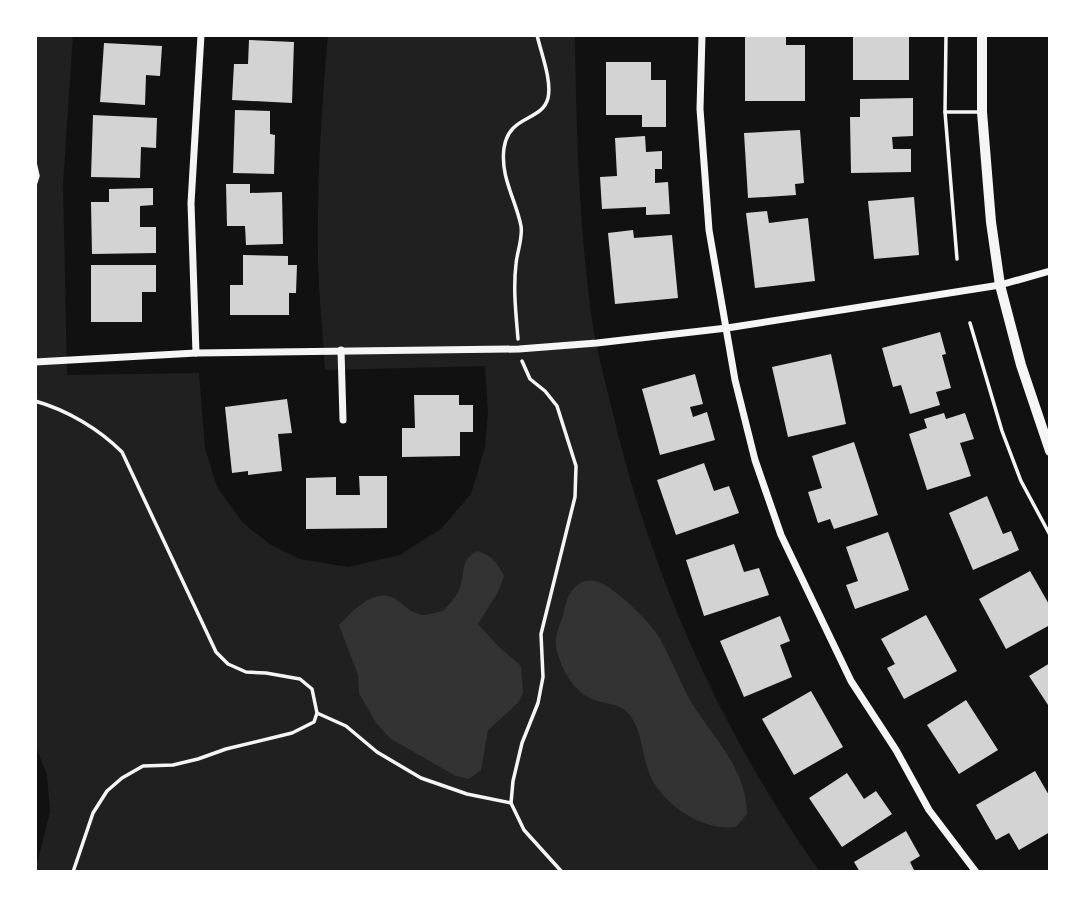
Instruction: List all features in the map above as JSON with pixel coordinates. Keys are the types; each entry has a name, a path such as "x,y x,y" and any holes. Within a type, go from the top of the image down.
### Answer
{"street":[{"path":"196,354 191,204 201,35"},
{"path":"702,35 700,108 709,230 735,380 755,460 781,535 851,681 896,750 929,810 976,872"},
{"path":"982,35 982,112 990,222 1000,285 1021,365 1050,451"},
{"path":"35,362 341,350 519,349 597,343 727,328 1000,285 1050,271"},
{"path":"341,350 343,420"}],"lane":[{"path":"946,35 945,112 957,259"},
{"path":"945,112 982,112"},
{"path":"970,323 1021,481 1050,535"}],"path":[{"path":"537,35 547,79 548,97 543,108 513,126 503,151 508,191 522,229 516,264 515,297 519,349 524,369 530,379 545,391 556,406 576,466 575,497 541,634 543,677 538,703 522,743 511,803 524,830 562,872"},
{"path":"35,163 38,176 35,185"},
{"path":"35,401 50,405 105,436 122,452 216,652 228,664 246,672 300,679 312,689 317,713 314,722 292,733 173,765 143,766 122,778 107,791 93,813 73,872"},
{"path":"317,713 346,726 377,752 421,778 467,794 511,803"}],"shaded area":[{"path":"35,35 73,35 63,185 67,375 199,373 205,448 217,487 243,523 271,545 300,559 348,567 400,555 441,529 471,494 485,447 488,411 485,366 325,370 318,234 320,148 328,35 575,35 579,175 591,314 601,366 630,478 671,597 722,711 752,766 820,872 35,872 50,812 47,775 35,744"},
{"path":"477,551 494,560 504,576 498,592 478,624 521,666 523,693 518,703 488,730 481,770 469,779 456,776 391,739 376,723 359,693 358,675 339,625 367,600 384,595 419,614 443,611 459,590 465,562"},
{"path":"584,581 595,581 611,589 639,613 659,637 688,697 736,769 747,814 736,827 698,821 674,806 650,775 637,728 629,714 621,707 584,694 568,677 558,654 556,639 569,596 575,587"}],"building":[{"path":"745,35 786,35 786,45 805,45 805,101 745,101"},
{"path":"853,35 909,35 909,80 853,80"},
{"path":"249,40 294,42 292,103 232,100 234,64 248,64"},
{"path":"104,43 162,46 160,76 146,75 145,105 100,102"},
{"path":"606,62 651,62 651,80 666,80 666,127 642,127 642,115 606,115"},
{"path":"913,98 913,136 892,137 893,149 911,149 911,172 851,173 850,117 860,117 860,99"},
{"path":"235,110 270,111 270,134 275,135 274,174 233,173"},
{"path":"93,115 157,118 156,148 141,147 140,178 91,177"},
{"path":"800,130 804,183 795,184 796,195 748,198 744,133"},
{"path":"645,136 646,152 662,151 662,169 655,169 655,183 668,182 670,214 646,215 646,207 602,209 600,177 617,176 615,138"},
{"path":"226,184 250,184 250,193 282,192 283,244 246,245 245,226 227,226"},
{"path":"153,188 153,205 140,206 140,227 156,227 156,253 92,254 91,202 109,202 109,189"},
{"path":"914,197 919,255 874,259 868,201"},
{"path":"767,211 769,223 808,218 815,281 755,288 746,213"},
{"path":"633,230 634,238 672,235 678,298 615,304 608,233"},
{"path":"243,255 288,256 288,265 297,265 296,293 289,293 289,315 230,315 230,285 243,285"},
{"path":"91,265 156,265 156,292 142,292 142,322 91,322"},
{"path":"940,332 946,354 942,355 951,388 936,392 940,405 910,414 901,385 893,387 882,348"},
{"path":"831,354 846,424 788,437 772,367"},
{"path":"695,374 703,404 690,407 693,417 707,412 715,440 660,455 642,389"},
{"path":"414,395 459,395 459,405 473,405 473,432 460,432 460,456 402,457 402,428 415,428"},
{"path":"287,399 292,433 278,434 282,471 248,475 248,471 232,473 225,407"},
{"path":"944,413 946,419 965,413 974,439 960,443 971,476 927,490 909,434 927,428 924,419"},
{"path":"854,442 878,515 834,529 830,519 818,523 808,492 822,488 812,456"},
{"path":"704,463 714,491 729,486 739,513 676,535 657,480"},
{"path":"359,476 387,476 387,528 306,529 306,478 336,477 336,495 360,495"},
{"path":"987,496 1003,534 1011,531 1019,550 973,570 949,513"},
{"path":"888,532 909,590 855,609 846,585 858,581 846,547"},
{"path":"734,544 744,572 759,568 769,595 704,616 686,560"},
{"path":"1030,571 1050,606 1050,625 1006,649 979,599"},
{"path":"926,615 957,671 904,699 887,668 895,664 881,639"},
{"path":"780,616 790,641 780,645 792,677 744,697 720,641"},
{"path":"1050,663 1050,708 1029,676"},
{"path":"811,691 843,747 794,775 762,719"},
{"path":"966,700 998,750 959,774 927,725"},
{"path":"1035,771 1050,797 1050,832 1019,850 1009,833 996,840 976,805"},
{"path":"847,773 864,799 876,791 892,814 842,847 809,798"},
{"path":"906,831 920,856 910,862 915,872 860,872 854,862"}]}
